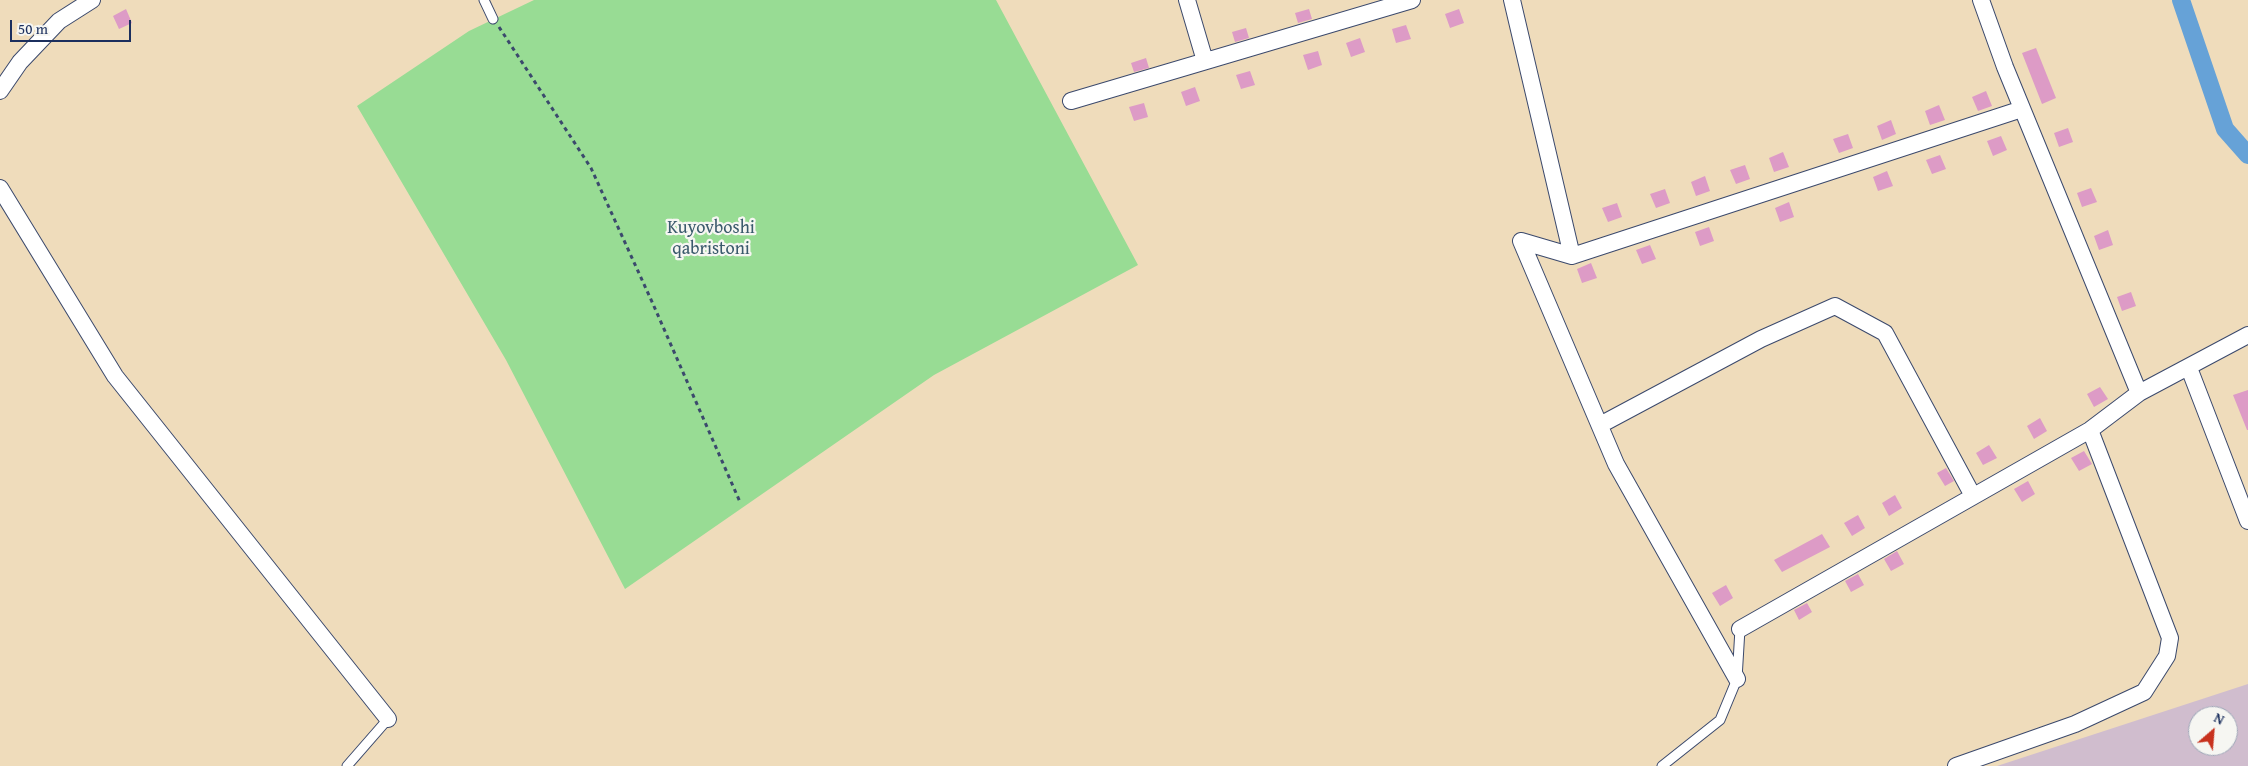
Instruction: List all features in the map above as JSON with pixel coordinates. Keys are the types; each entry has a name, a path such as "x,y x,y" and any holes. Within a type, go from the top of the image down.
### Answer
{"street":[{"path":"0,91 20,62 59,21 92,0"},
{"path":"1187,0 1205,61"},
{"path":"1071,101 1412,0"},
{"path":"1512,0 1572,256"},
{"path":"1981,0 2005,67 2139,393"},
{"path":"1738,679 1616,464 1521,242 1572,256 2022,109"},
{"path":"0,188 115,376 388,719"},
{"path":"1600,425 1761,338 1835,306 1885,333 1973,496"},
{"path":"1740,628 2090,430 2139,393 2248,335"},
{"path":"2189,368 2248,521"},
{"path":"1956,766 2075,724 2144,692 2167,656 2170,638 2090,430"}],"lane":[{"path":"484,0 493,19"},
{"path":"1662,766 1720,720 1738,679 1740,628"},
{"path":"347,766 388,719"}],"path":[{"path":"493,19 591,168 740,502"}],"shaded area":[{"path":"2248,684 2248,766 1997,766"}],"green space":[{"name":"Kuyovboshi qabristoni","path":"534,0 996,0 1138,265 934,375 625,589 506,360 357,106 469,31"}],"building":[{"path":"126,9 132,23 119,29 113,16"},
{"path":"1309,9 1312,19 1298,23 1295,13"},
{"path":"1459,9 1464,23 1450,28 1445,14"},
{"path":"1406,25 1411,39 1396,43 1392,29"},
{"path":"1246,28 1249,38 1235,42 1232,32"},
{"path":"1360,38 1365,52 1351,57 1346,43"},
{"path":"2036,48 2056,98 2042,104 2022,53"},
{"path":"1318,51 1322,65 1308,70 1303,55"},
{"path":"1146,58 1149,68 1134,72 1131,63"},
{"path":"1250,71 1255,85 1241,89 1236,75"},
{"path":"1195,87 1200,101 1186,106 1181,92"},
{"path":"1986,91 1992,106 1978,111 1972,97"},
{"path":"1144,103 1148,117 1134,121 1129,107"},
{"path":"1939,105 1945,120 1930,125 1925,111"},
{"path":"1891,120 1896,134 1882,140 1877,126"},
{"path":"2068,128 2073,142 2059,147 2054,133"},
{"path":"1848,134 1853,148 1839,153 1833,139"},
{"path":"2001,136 2007,150 1993,156 1987,141"},
{"path":"1783,152 1789,167 1774,172 1769,158"},
{"path":"1940,155 1946,169 1932,174 1926,160"},
{"path":"1745,165 1750,179 1736,184 1730,170"},
{"path":"1887,171 1893,186 1878,191 1873,177"},
{"path":"1705,176 1710,191 1696,196 1691,182"},
{"path":"2091,188 2097,202 2082,207 2077,193"},
{"path":"1665,189 1670,203 1656,208 1650,194"},
{"path":"1789,202 1794,217 1780,222 1775,208"},
{"path":"1617,203 1622,217 1608,222 1602,208"},
{"path":"1709,227 1714,241 1700,246 1695,232"},
{"path":"2108,230 2113,245 2099,250 2094,236"},
{"path":"1650,245 1656,259 1642,264 1636,250"},
{"path":"1591,263 1597,278 1582,283 1577,269"},
{"path":"2131,292 2136,306 2122,311 2117,297"},
{"path":"2100,387 2108,399 2094,407 2087,394"},
{"path":"2248,390 2248,430 2247,430 2233,395"},
{"path":"2040,418 2047,431 2034,439 2027,426"},
{"path":"1989,445 1997,458 1983,465 1976,453"},
{"path":"2084,451 2092,464 2079,471 2071,458"},
{"path":"1946,468 1954,481 1945,486 1937,473"},
{"path":"2028,481 2035,494 2022,502 2014,489"},
{"path":"1895,495 1902,508 1889,516 1882,503"},
{"path":"1858,515 1865,528 1852,536 1844,523"},
{"path":"1822,534 1830,547 1782,572 1774,560"},
{"path":"1897,551 1904,564 1891,571 1884,559"},
{"path":"1858,574 1864,585 1851,592 1845,581"},
{"path":"1726,585 1733,598 1720,606 1712,593"},
{"path":"1807,603 1812,612 1799,620 1794,610"}],"waterway":[{"path":"2181,0 2225,129 2248,155"}]}
